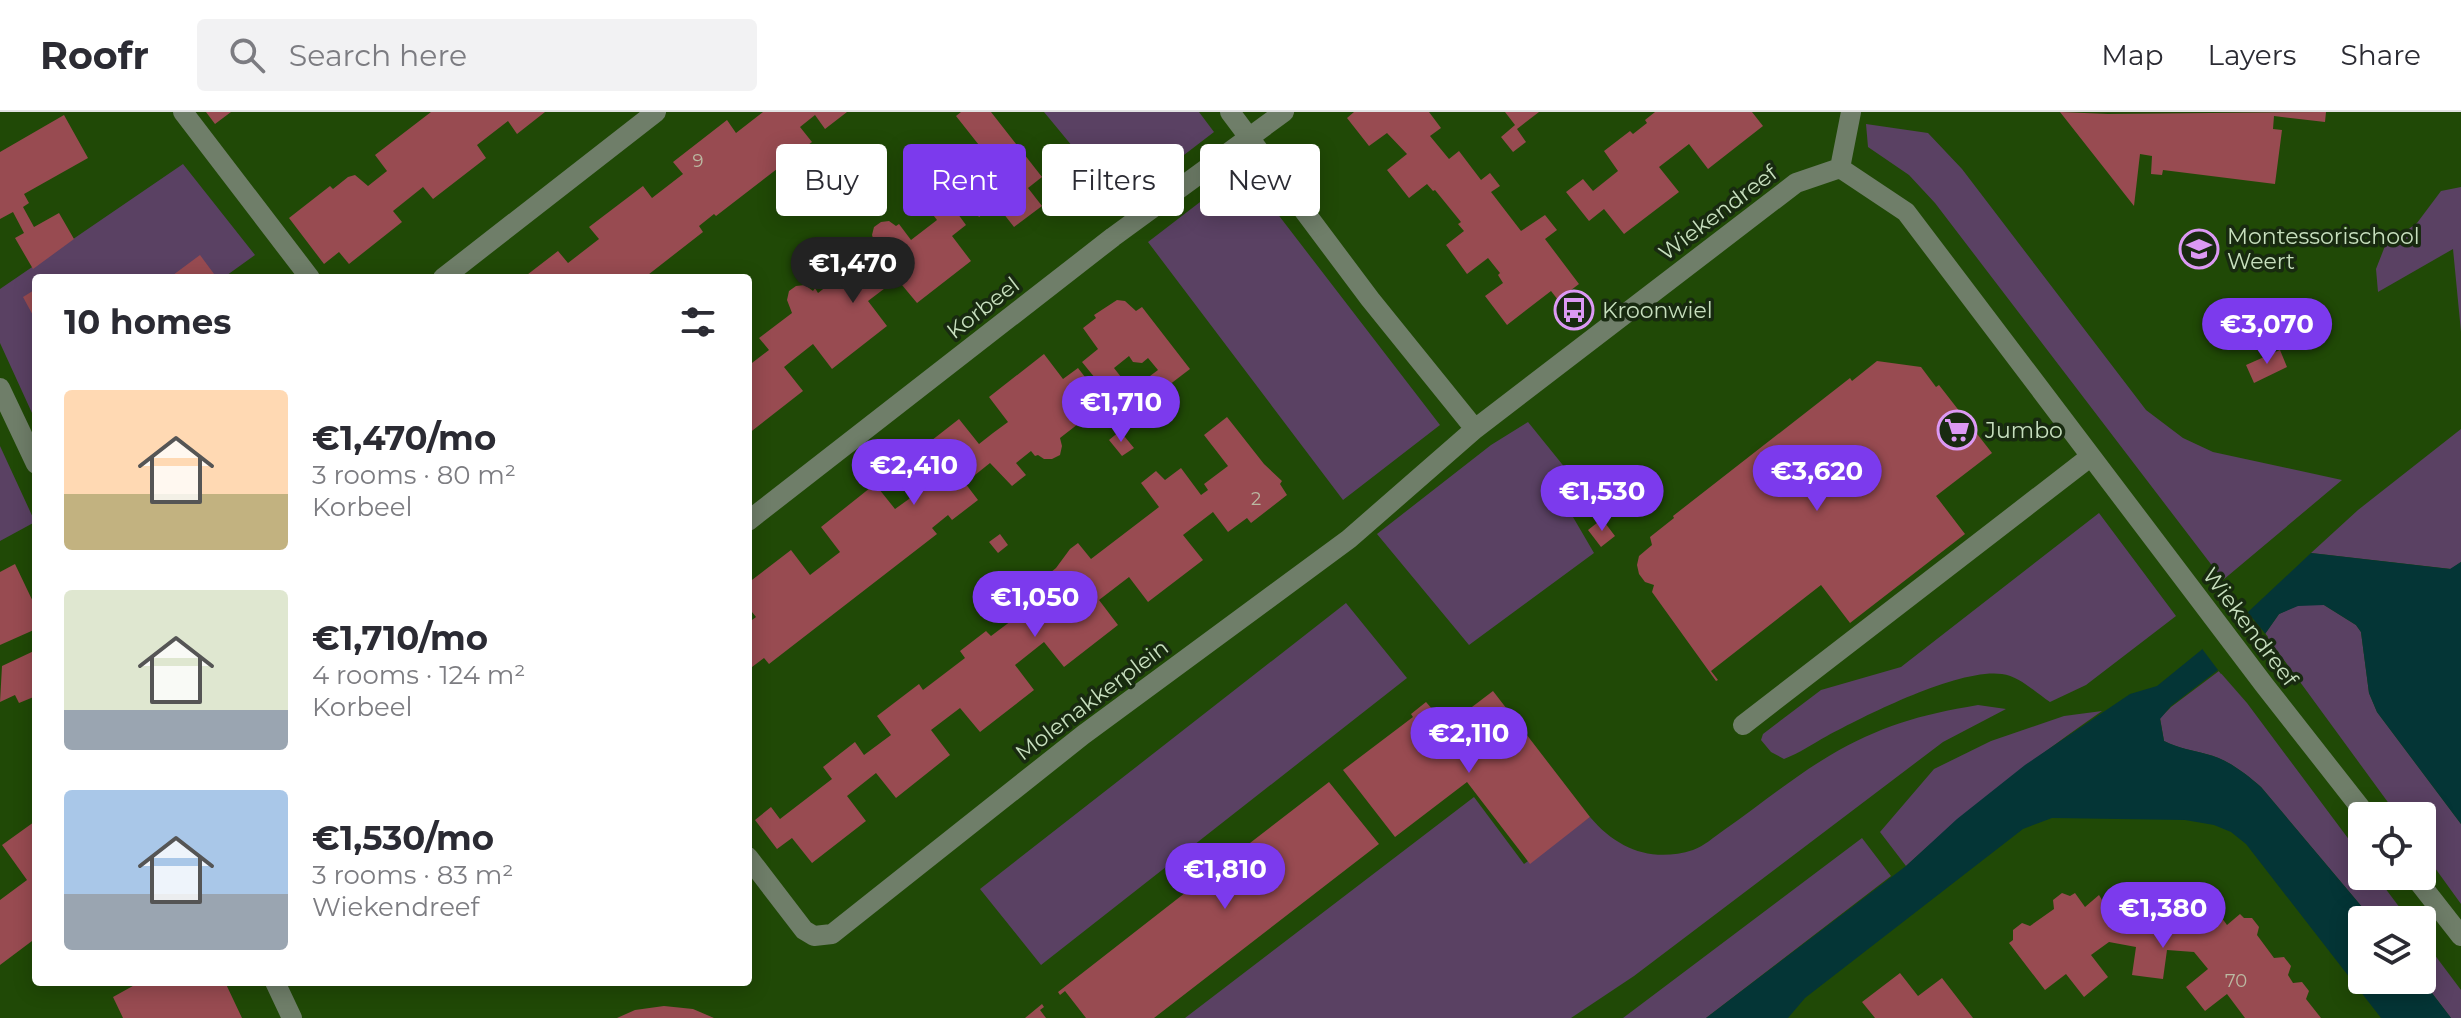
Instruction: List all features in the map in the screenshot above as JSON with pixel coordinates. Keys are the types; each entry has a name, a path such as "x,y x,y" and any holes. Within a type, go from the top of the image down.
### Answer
{"street":[{"path":"183,112 307,274"},
{"path":"448,274 656,112"},
{"path":"1230,112 1370,299 1475,429"},
{"path":"1251,138 1284,112"},
{"path":"1840,168 1851,112"},
{"name":"Korbeel","path":"752,518 1113,237 1251,138"},
{"name":"Wiekendreef","path":"1475,429 1796,183 1840,168 1906,212 2356,802"},
{"path":"0,388 32,456"},
{"name":"Molenakkerplein","path":"752,862 804,930 814,936 832,934 1083,735 1349,539 1475,429"},
{"path":"1743,725 2090,457"},
{"path":"2425,890 2461,936"},
{"path":"277,986 292,1018"}],"shaded area":[{"path":"1044,112 1199,112 1214,132 1184,155 1184,144 1070,144"},
{"path":"1866,124 1928,133 1962,169 2146,410 2183,438 2213,452 2342,480 2223,580 1935,203 1909,175 1868,147"},
{"path":"183,164 255,255 229,274 32,274 32,413 0,343 0,289"},
{"path":"2461,187 2461,332 2453,249 2378,292 2376,269 2385,246 2417,223 2441,191"},
{"path":"1200,202 1200,216 1279,216 1440,425 1343,500 1148,242"},
{"path":"1528,422 1583,490 1566,505 1594,553 1469,645 1377,534 1491,445"},
{"path":"2461,429 2461,562 2451,569 2311,553 2358,510"},
{"path":"0,446 32,515 32,524 0,541"},
{"path":"2099,513 2176,616 2086,685 2050,702 2015,678 1984,674 1938,685 1913,695 1784,759 1771,752 1761,740 1763,734 1821,690 1901,667"},
{"path":"1346,603 1407,678 1041,965 980,889"},
{"path":"2298,605 2324,605 2356,625 2361,632 2369,693 2377,712 2461,824 2461,904 2436,869 2436,802 2388,802 2265,634 2279,614"},
{"path":"2219,671 2247,703 2348,838 2348,890 2386,890 2398,906 2361,906 2261,787 2214,756 2164,741 2160,718"},
{"path":"1978,705 2006,709 1943,742 1634,976 1571,1018 1185,1018 1474,797 1524,864 1590,817 1624,845 1650,854 1678,854 1705,844 1802,773 1866,737 1900,723"},
{"path":"2102,711 2001,785 1906,866 1880,832 1934,769 1991,741 2064,716"},
{"path":"1862,838 1891,876 1706,1018 1623,1018"},
{"path":"2436,957 2461,990 2461,1018 2451,1018 2433,994 2436,994"}],"water":[{"path":"2311,553 2450,569 2461,562 2461,824 2377,712 2369,693 2361,632 2356,625 2324,605 2298,606 2279,614 2265,634 2171,706 2160,719 2164,741 2221,759 2261,787 2361,906 2348,906 2348,975 2246,844 2231,832 2214,825 2185,820 2052,818 2023,829 1805,998 1788,1018 1706,1018 1906,866 1957,819 2025,765 2130,694 2157,686 2248,612"},
{"path":"2362,994 2433,994 2451,1018 2381,1018"}],"pier":[{"path":"2245,609 2268,637 2221,674 2200,646"}],"building":[{"path":"206,112 231,112 215,124"},
{"path":"431,112 545,112 517,134 508,121 477,145 486,158 433,199 423,187 393,211 402,222 349,264 339,252 324,264 289,218 330,186 333,189 348,177 355,175 368,186 387,171 375,155"},
{"path":"763,112 847,112 825,129 815,115 800,127 812,142 809,144 776,144 776,170 699,226 703,232 649,274 528,274 558,251 568,263 599,239 589,227 643,186 652,198 683,174 673,162 727,120 736,133"},
{"path":"961,112 991,112 1016,144 978,144 956,116"},
{"path":"1354,112 1429,112 1441,128 1430,136 1449,159 1459,151 1481,180 1490,173 1500,186 1491,192 1521,231 1545,215 1557,230 1545,239 1579,284 1558,300 1551,291 1507,325 1485,296 1503,283 1498,275 1500,273 1488,258 1467,274 1446,245 1464,231 1458,224 1461,222 1427,184 1409,198 1387,170 1407,154 1387,133 1369,146 1347,118"},
{"path":"1505,112 1539,112 1517,129 1526,142 1513,152 1501,137 1515,125"},
{"path":"1655,112 1752,112 1763,126 1708,169 1689,144 1659,167 1679,192 1624,234 1604,209 1589,221 1566,192 1583,179 1593,191 1618,171 1604,151 1630,131 1633,134"},
{"path":"2060,112 2326,112 2325,122 2274,116 2273,129 2282,130 2275,184 2163,170 2162,175 2151,174 2152,156 2140,154 2134,206"},
{"path":"64,115 88,158 24,194 29,203 23,207 34,227 59,213 74,239 33,269 15,238 24,233 13,212 0,219 0,152"},
{"path":"1026,157 1042,177 1028,188 1042,206 1014,227 1005,216 1026,216"},
{"path":"934,216 959,216 966,225 952,236 971,261 917,303 897,279 868,301 887,326 832,369 813,344 784,367 803,391 752,431 752,363 769,350 759,338 792,313 787,300 789,291 805,285 813,291 815,288 818,293 876,248 872,235 874,227 881,222 899,224 911,240 937,220"},
{"path":"200,255 214,274 174,274"},
{"path":"32,291 32,314 23,297"},
{"path":"1117,300 1125,301 1136,311 1142,307 1190,369 1155,391 1146,379 1158,370 1148,358 1142,363 1133,362 1129,356 1114,368 1121,377 1104,389 1082,362 1098,349 1083,328 1096,318 1094,315"},
{"path":"2280,350 2287,367 2254,383 2246,365"},
{"path":"1044,354 1063,379 1078,368 1105,403 1060,438 1060,455 1044,459 1031,451 1016,463 1026,475 1012,486 990,463 965,483 978,500 952,520 948,515 932,528 937,534 769,664 764,658 752,667 752,620 756,617 752,612 752,580 791,550 810,575 840,552 821,527 875,484 895,509 909,499 924,487 904,462 959,419 979,444 1008,422 989,397"},
{"path":"1877,361 1921,367 1936,387 1939,385 1992,453 1936,496 1965,534 1850,623 1821,585 1711,671 1716,681 1652,592 1654,585 1645,582 1639,574 1639,556 1652,545 1650,537 1673,516 1850,378 1852,381"},
{"path":"1227,417 1264,464 1282,481 1280,484 1287,495 1251,523 1247,518 1228,532 1213,512 1183,535 1203,560 1148,602 1129,577 1099,600 1118,625 1064,667 1044,642 1015,665 1034,690 980,732 960,708 931,730 950,755 896,798 876,773 847,796 866,821 812,863 792,838 777,849 755,820 771,807 780,819 832,779 823,767 855,742 864,755 891,735 877,716 919,684 923,690 965,658 960,651 986,631 991,636 1023,612 1019,606 1045,586 1040,581 1056,568 1070,549 1078,543 1091,559 1159,507 1141,483 1156,471 1165,480 1181,468 1201,495 1208,490 1204,484 1228,466 1204,435"},
{"path":"1120,431 1134,448 1122,456 1109,440"},
{"path":"1602,519 1615,536 1601,547 1588,530"},
{"path":"1000,534 1008,545 998,553 989,542"},
{"path":"15,564 32,600 32,631 0,645 0,572"},
{"path":"32,652 32,698 19,703 15,695 0,702 2,666"},
{"path":"1493,691 1590,817 1530,864 1467,782 1395,837 1343,770 1413,717 1411,714 1426,702 1447,726"},
{"path":"1329,782 1379,844 1154,1018 1086,1018 1065,991 1060,995 1058,992 1190,889 1188,885 1199,877 1202,880"},
{"path":"32,823 32,941 0,965 0,900 27,880 2,845"},
{"path":"2133,889 2184,896 2202,904 2211,914 2216,910 2227,925 2240,914 2244,918 2252,918 2259,927 2257,935 2274,958 2284,957 2291,966 2288,975 2293,983 2302,982 2309,991 2306,999 2321,1018 2245,1018 2227,994 2205,1011 2186,987 2208,969 2194,952 2167,950 2163,979 2132,975 2136,947 2109,942 2091,955 2108,977 2084,997 2066,974 2045,990 2009,943 2013,940 2013,930 2022,923 2030,926 2054,909 2053,900 2062,893 2070,896 2075,893 2085,907 2099,895 2102,900 2114,893"},
{"path":"1900,973 1918,996 1942,978 1973,1018 1875,1018 1862,1002"},
{"path":"133,986 227,986 242,1018 123,1018 113,997"},
{"path":"1042,1004 1044,1007 1040,1010 1046,1018 1025,1018"},
{"path":"664,1006 693,1009 714,1018 617,1018 635,1010"}],"place":[{"name":"Montessorischool Weert","path":"2199,249"},
{"name":"Kroonwiel","path":"1574,310"},
{"name":"Jumbo","path":"1957,430"}]}
